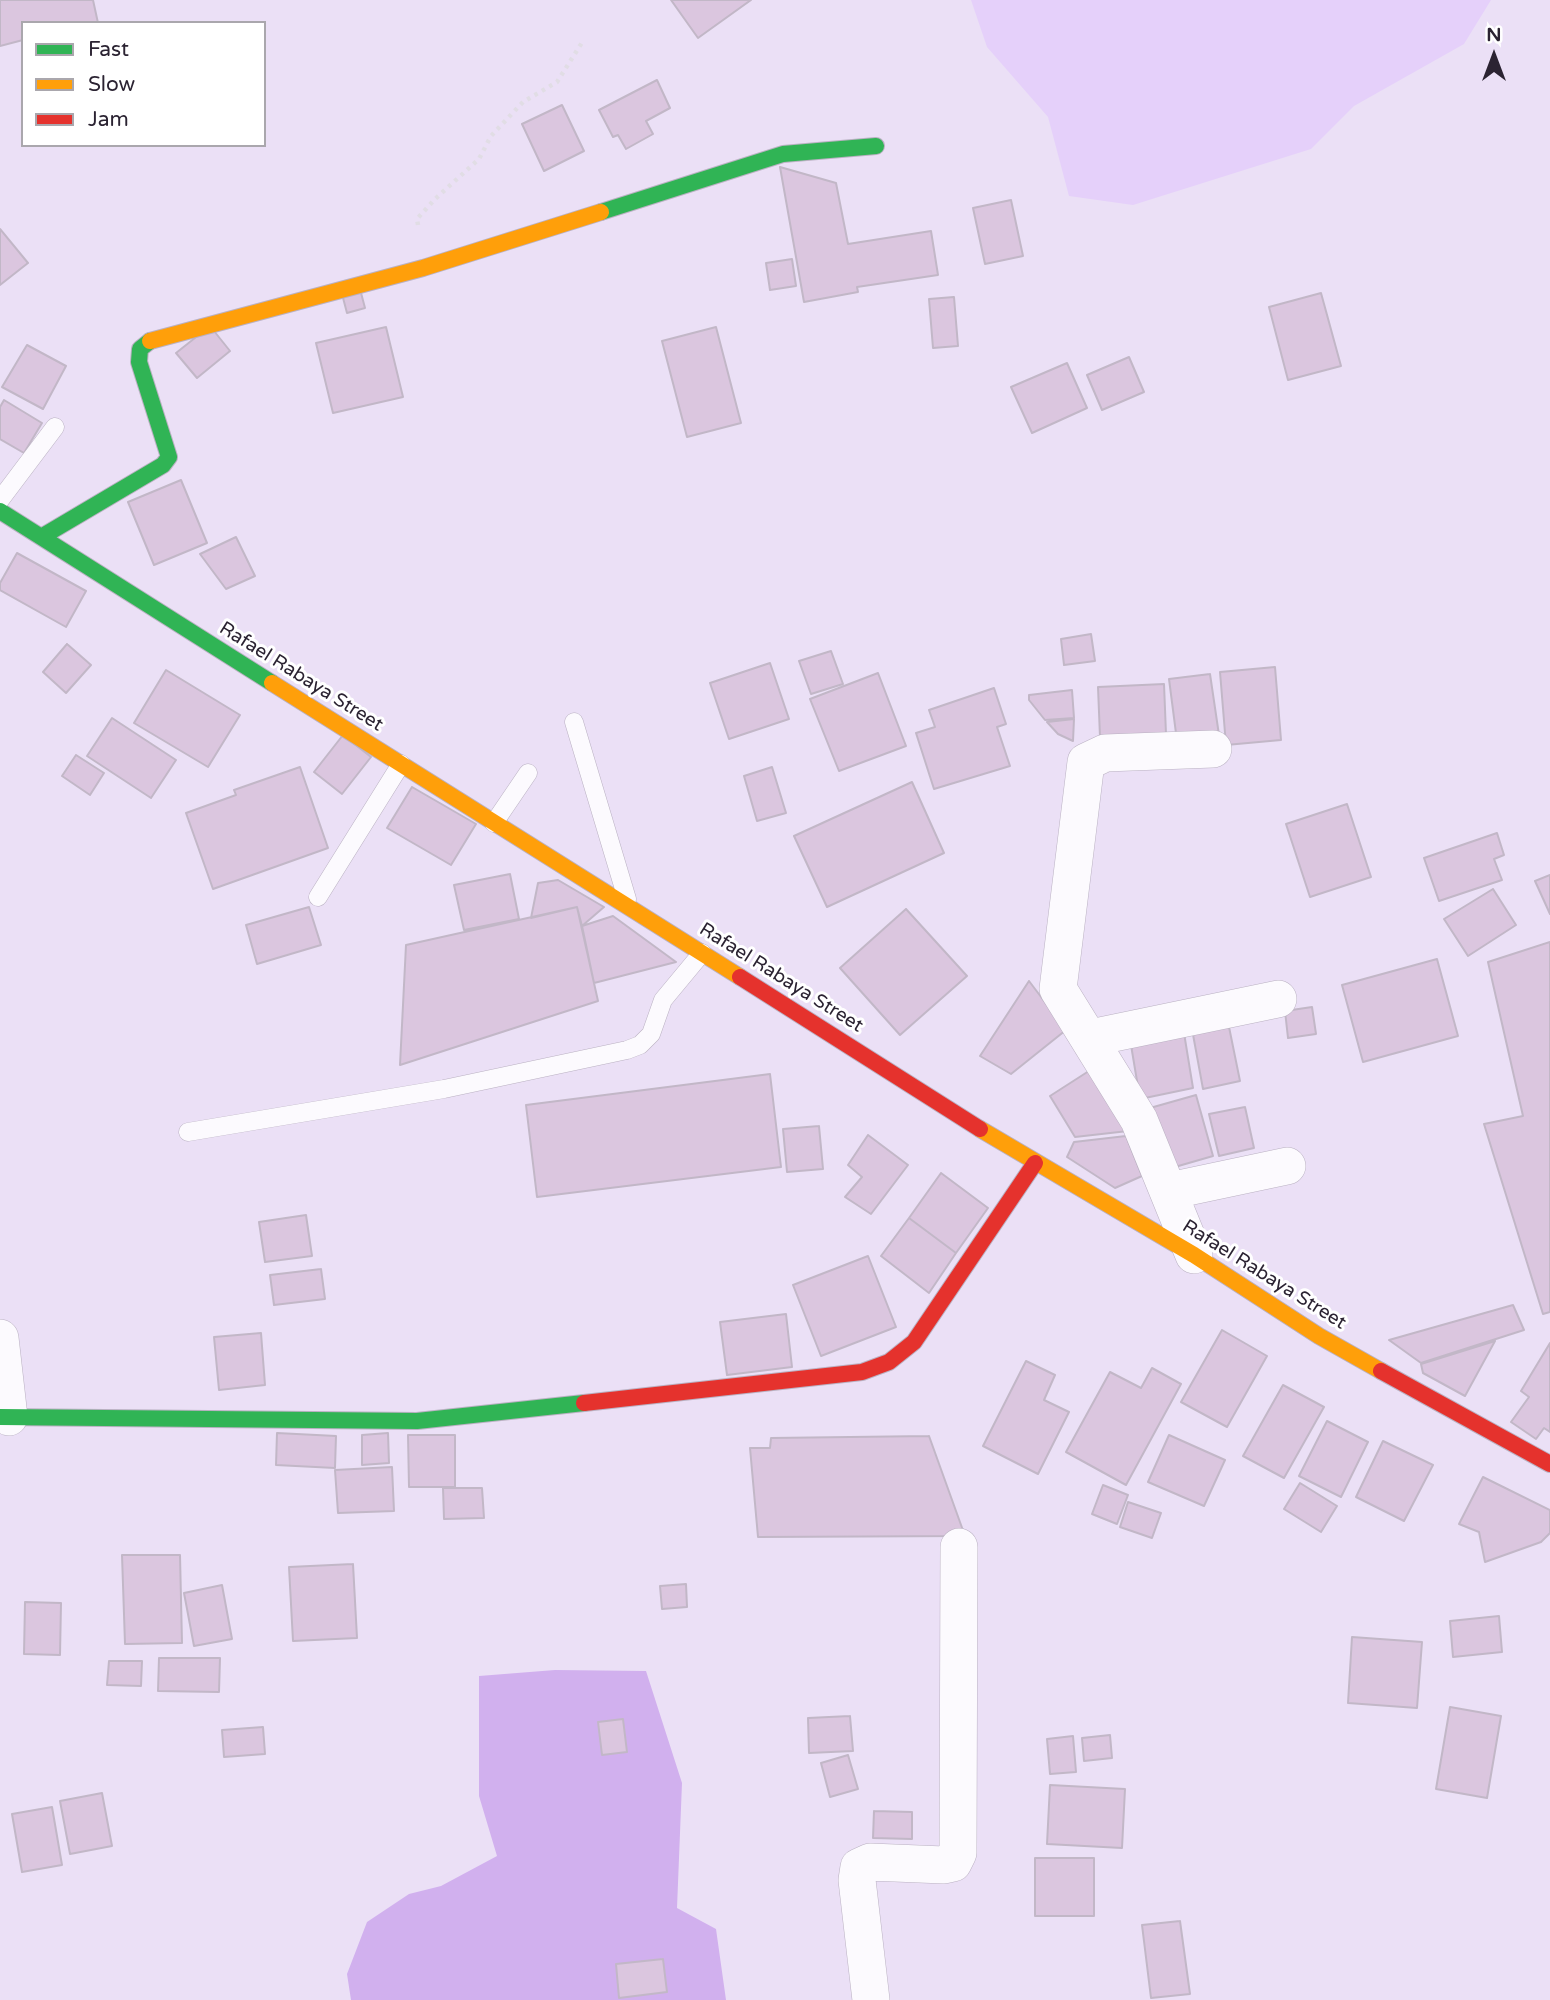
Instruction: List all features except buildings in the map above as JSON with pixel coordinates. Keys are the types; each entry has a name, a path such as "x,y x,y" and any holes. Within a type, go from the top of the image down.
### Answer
{"street":[{"path":"43,536 163,465 169,457 169,448 139,362 140,349 151,340 424,268 783,154 876,146"},
{"name":"Rafael Rabaya Street","path":"0,511 1035,1163 1194,1255 1319,1336 1550,1464"},
{"path":"1194,1255 1139,1120 1058,989 1084,766 1091,758 1105,753 1213,749"},
{"path":"1090,1038 1278,999"},
{"path":"0,1338 5,1417 418,1421 862,1372 889,1362 914,1342 1035,1163"},
{"path":"1169,1191 1287,1166"},
{"path":"871,2000 857,1880 859,1867 870,1861 944,1865 953,1863 958,1853 958,1547"}],"lane":[{"path":"0,500 55,427"},
{"path":"574,722 629,908"},
{"path":"318,897 401,764"},
{"path":"494,823 528,773"},
{"path":"188,1132 444,1089 627,1050 640,1045 651,1034 663,1000 702,953"}],"path":[{"path":"424,268 418,219 479,159 491,136 523,102 557,82 583,41"}],"shaded area":[{"path":"971,0 1491,0 1464,44 1354,106 1311,149 1133,205 1069,196 1048,117 987,47"},
{"path":"555,1670 646,1671 682,1783 677,1908 716,1929 726,2000 351,2000 347,1974 367,1922 409,1894 441,1886 497,1856 479,1796 479,1676"}],"traffic: fast":[{"path":"601,212 783,154 876,146"},
{"path":"43,536 163,465 169,457 139,362 140,349 150,341"},
{"path":"0,511 272,683"},
{"path":"0,1417 417,1421 584,1403"}],"traffic: slow":[{"path":"150,341 423,268 601,212"},
{"path":"272,683 740,977"},
{"path":"980,1129 1194,1255 1319,1336 1381,1371"}],"traffic: jam":[{"path":"740,977 980,1129"},
{"path":"584,1403 862,1372 889,1362 914,1342 1035,1163"},
{"path":"1381,1371 1550,1464"}]}
